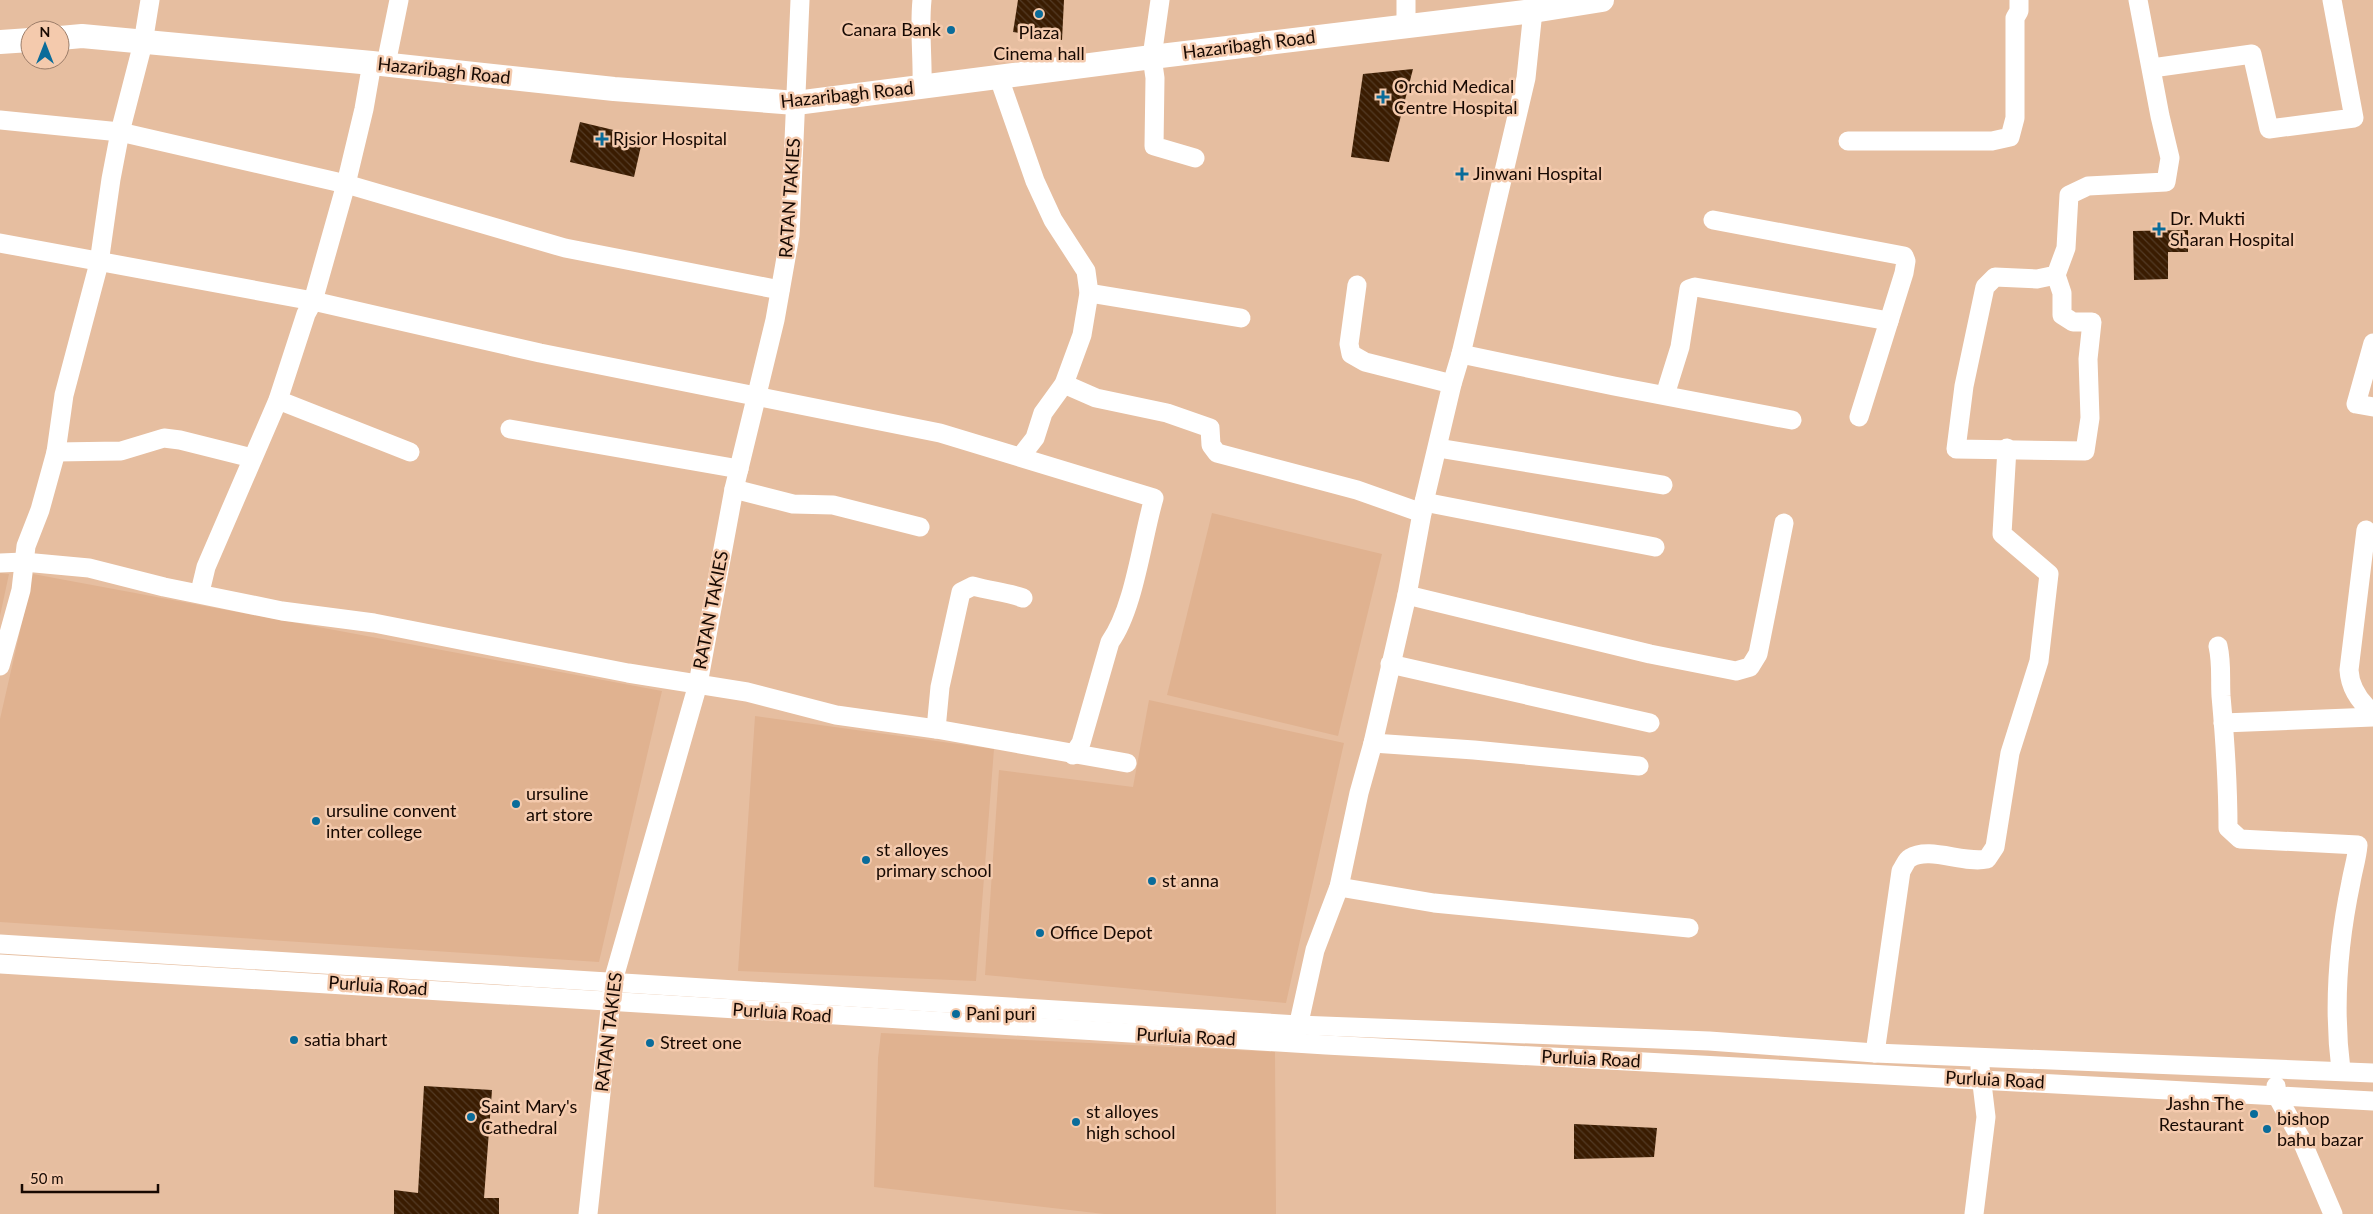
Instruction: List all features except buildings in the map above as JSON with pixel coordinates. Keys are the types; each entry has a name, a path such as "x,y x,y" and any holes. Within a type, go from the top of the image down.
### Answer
{"main road":[{"name":"Hazaribagh Road","path":"70,37 82,36 379,64 614,89 796,103 1152,57 1533,11 1602,0"},
{"path":"0,42 20,41"}],"street":[{"path":"0,666 21,590 26,546 40,510 56,452 64,395 99,263 120,132 143,43 150,0"},
{"path":"200,592 206,567 278,400 306,314 313,301 346,184 364,109 399,0"},
{"name":"RATAN TAKIES","path":"588,1214 613,981 698,684 734,489 758,396 790,235 800,0"},
{"path":"922,0 920,24 923,50 922,87"},
{"path":"1160,0 1152,57 1155,78 1154,146 1195,158"},
{"path":"1406,0 1406,26"},
{"path":"1848,141 1992,141 2010,137 2015,118 2014,26 2015,18 2019,11 2018,0"},
{"path":"2056,275 2037,279 1995,277 1985,288 1964,386 1956,449 2085,450 2090,418 2088,359 2092,322 2073,322 2062,315 2062,293 2056,275 2066,248 2069,195 2088,186 2166,182 2170,158 2138,0"},
{"path":"2152,68 2252,54 2269,129 2354,118 2332,0"},
{"path":"1295,1044 1315,950 1339,887 1359,793 1373,743 1407,594 1423,507 1526,78 1533,11"},
{"path":"999,78 1034,181 1053,220 1086,271 1089,293 1082,335 1064,384 1044,413 1035,438 1021,456"},
{"path":"0,120 120,132 346,184 565,248 780,290"},
{"path":"1713,220 1904,256 1906,261 1904,273 1859,417"},
{"path":"0,244 313,301 540,353 940,433 1021,456 1154,498 1141,556 1119,630 1110,642 1082,743 1073,755"},
{"path":"1357,285 1349,344 1351,354 1365,362 1452,384"},
{"path":"1665,395 1680,347 1690,289 1695,287 1889,321"},
{"path":"1089,293 1241,318"},
{"path":"2373,343 2356,404 2373,407"},
{"path":"1461,354 1792,420"},
{"path":"1064,384 1096,398 1168,413 1210,428 1211,445 1217,453 1423,507 1655,547"},
{"path":"278,400 410,452"},
{"path":"510,429 739,469"},
{"path":"56,452 121,451 164,438 180,440 252,458"},
{"path":"1438,448 1663,485"},
{"path":"1875,1053 1902,871 1908,859 1922,853 1975,861 1987,859 1995,847 2010,753 2039,661 2049,574 2002,534 2007,448"},
{"path":"734,489 793,504 833,505 920,527"},
{"path":"1407,594 1650,654 1736,671 1750,667 1758,654 1784,522"},
{"path":"2366,530 2349,670 2350,682 2354,691 2373,715"},
{"path":"0,563 24,562 89,568 164,587 200,592 282,611 374,623 628,673 747,692 836,715 936,729 1073,755 1127,763"},
{"path":"936,729 940,687 961,592 973,586 993,592 1009,593 1023,598"},
{"path":"2218,646 2222,662 2221,692 2227,757 2228,828 2240,839 2358,845 2351,882 2337,989 2341,1070"},
{"path":"1390,664 1650,724"},
{"path":"2224,723 2373,715"},
{"path":"1373,743 1474,750 1639,766"},
{"path":"1339,887 1434,903 1690,928"},
{"name":"Purluia Road","path":"0,944 1298,1025 1709,1041 1875,1053 2373,1072"},
{"name":"Purluia Road","path":"0,964 1295,1044 2373,1101"},
{"path":"1974,1214 1986,1117 1980,1080 1979,1056"},
{"path":"2276,1068 2277,1096 2301,1139 2333,1214"}],"shaded area":[{"path":"1212,513 1382,554 1338,736 1167,695"},
{"path":"0,573 9,574 0,616"},
{"name":"ursuline convent inter college","path":"33,574 662,691 599,962 0,922 0,719"},
{"name":"st anna","path":"1149,700 1344,743 1286,1003 985,975 999,770 1133,787"},
{"name":"st alloyes primary school","path":"755,716 994,749 976,981 738,971"},
{"name":"st alloyes high school","path":"881,1033 1275,1052 1276,1214 1104,1214 874,1187 878,1058"}],"place":[{"name":"Plaza Cinema hall","path":"1039,14"},
{"name":"Canara Bank","path":"951,30"},
{"name":"Orchid Medical Centre Hospital","path":"1383,97"},
{"name":"Rjsior Hospital","path":"602,139"},
{"name":"Jinwani Hospital","path":"1462,174"},
{"name":"Dr. Mukti Sharan Hospital","path":"2159,229"},
{"name":"ursuline art store","path":"516,804"},
{"name":"ursuline convent inter college","path":"316,821"},
{"name":"st alloyes primary school","path":"866,860"},
{"name":"st anna","path":"1152,881"},
{"name":"Office Depot","path":"1040,933"},
{"name":"Pani puri","path":"956,1014"},
{"name":"satia bhart","path":"294,1040"},
{"name":"Street one","path":"650,1043"},
{"name":"Jashn The Restaurant","path":"2254,1114"},
{"name":"Saint Mary's Cathedral","path":"471,1117"},
{"name":"st alloyes high school","path":"1076,1122"},
{"name":"bishop bahu bazar","path":"2267,1129"}]}
